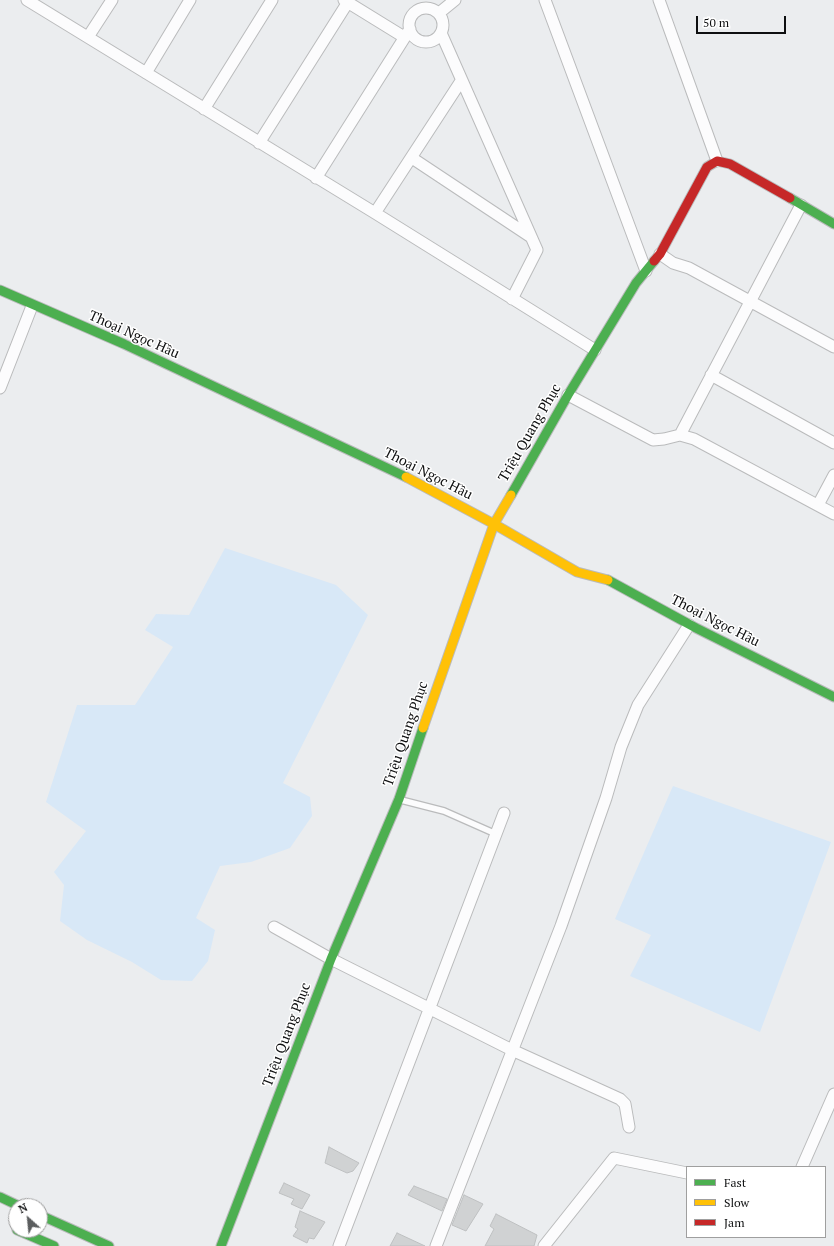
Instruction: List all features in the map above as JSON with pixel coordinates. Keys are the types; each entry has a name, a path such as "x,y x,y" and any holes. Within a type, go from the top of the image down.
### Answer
{"main road":[{"name":"Triệu Quang Phục","path":"221,1246 331,959 399,799 494,524 595,350 636,284 660,254 707,167 717,161"},
{"path":"717,161 734,166 834,224"},
{"name":"Thoại Ngọc Hầu","path":"0,290 32,306 124,344 319,435 407,478 494,524 540,552 577,572 612,581 689,625 834,697"},
{"path":"48,1219 109,1246"},
{"path":"36,1238 54,1246"}],"street":[{"path":"88,37 112,0"},
{"path":"146,73 190,0"},
{"path":"204,109 272,0"},
{"path":"316,178 407,33 411,18 418,10 441,7 454,0"},
{"path":"545,0 646,271"},
{"path":"659,0 717,161"},
{"path":"259,143 346,1 416,39 427,42 432,41 441,33"},
{"path":"34,2 204,109 595,350"},
{"path":"441,7 443,22 441,33 537,250 512,299"},
{"path":"375,213 461,81"},
{"path":"412,158 531,237"},
{"path":"680,435 801,205"},
{"path":"660,254 673,263 689,268 834,347"},
{"path":"0,388 32,306"},
{"path":"711,375 834,443"},
{"path":"568,395 653,440 664,440 680,435 694,439 834,514"},
{"path":"818,505 834,475"},
{"path":"436,1246 561,926 606,798 621,747 638,705 689,625"},
{"path":"339,1246 504,813"},
{"path":"274,927 331,959 512,1050 620,1099 625,1104 629,1127"},
{"path":"802,1166 834,1094"},
{"path":"544,1246 614,1158 686,1173"}],"lane":[{"path":"399,799 444,811 496,834"}],"shaded area":[{"path":"225,548 336,585 368,615 283,783 310,797 312,816 290,848 251,862 220,866 196,918 215,930 208,961 192,981 161,980 132,962 87,940 60,921 64,885 54,872 86,831 46,802 77,705 135,705 173,647 145,630 156,614 189,615"},
{"path":"673,786 831,842 760,1032 630,976 651,935 615,919"}],"building":[{"path":"329,1147 359,1163 353,1171 347,1173 325,1163"},
{"path":"284,1183 310,1195 302,1209 291,1204 294,1199 279,1193"},
{"path":"414,1186 447,1199 442,1211 408,1195"},
{"path":"464,1195 483,1204 466,1231 452,1225"},
{"path":"300,1211 325,1222 314,1239 309,1238 307,1243 293,1236 298,1229 295,1227"},
{"path":"496,1214 537,1235 534,1246 485,1246 494,1229 490,1226"},
{"path":"397,1233 425,1246 390,1246"}],"traffic: fast":[{"path":"790,198 834,224"},
{"path":"511,495 568,395 636,283 654,261"},
{"path":"0,290 124,344 406,477"},
{"path":"608,580 696,628 834,697"},
{"path":"221,1246 331,959 399,799 423,728"},
{"path":"0,1197 8,1201"},
{"path":"48,1219 109,1246"},
{"path":"36,1238 54,1246"}],"traffic: slow":[{"path":"406,477 494,524 577,572 608,580"},
{"path":"423,728 494,524 511,495"}],"traffic: jam":[{"path":"654,261 660,254 707,167 717,161 730,164 790,198"}]}
